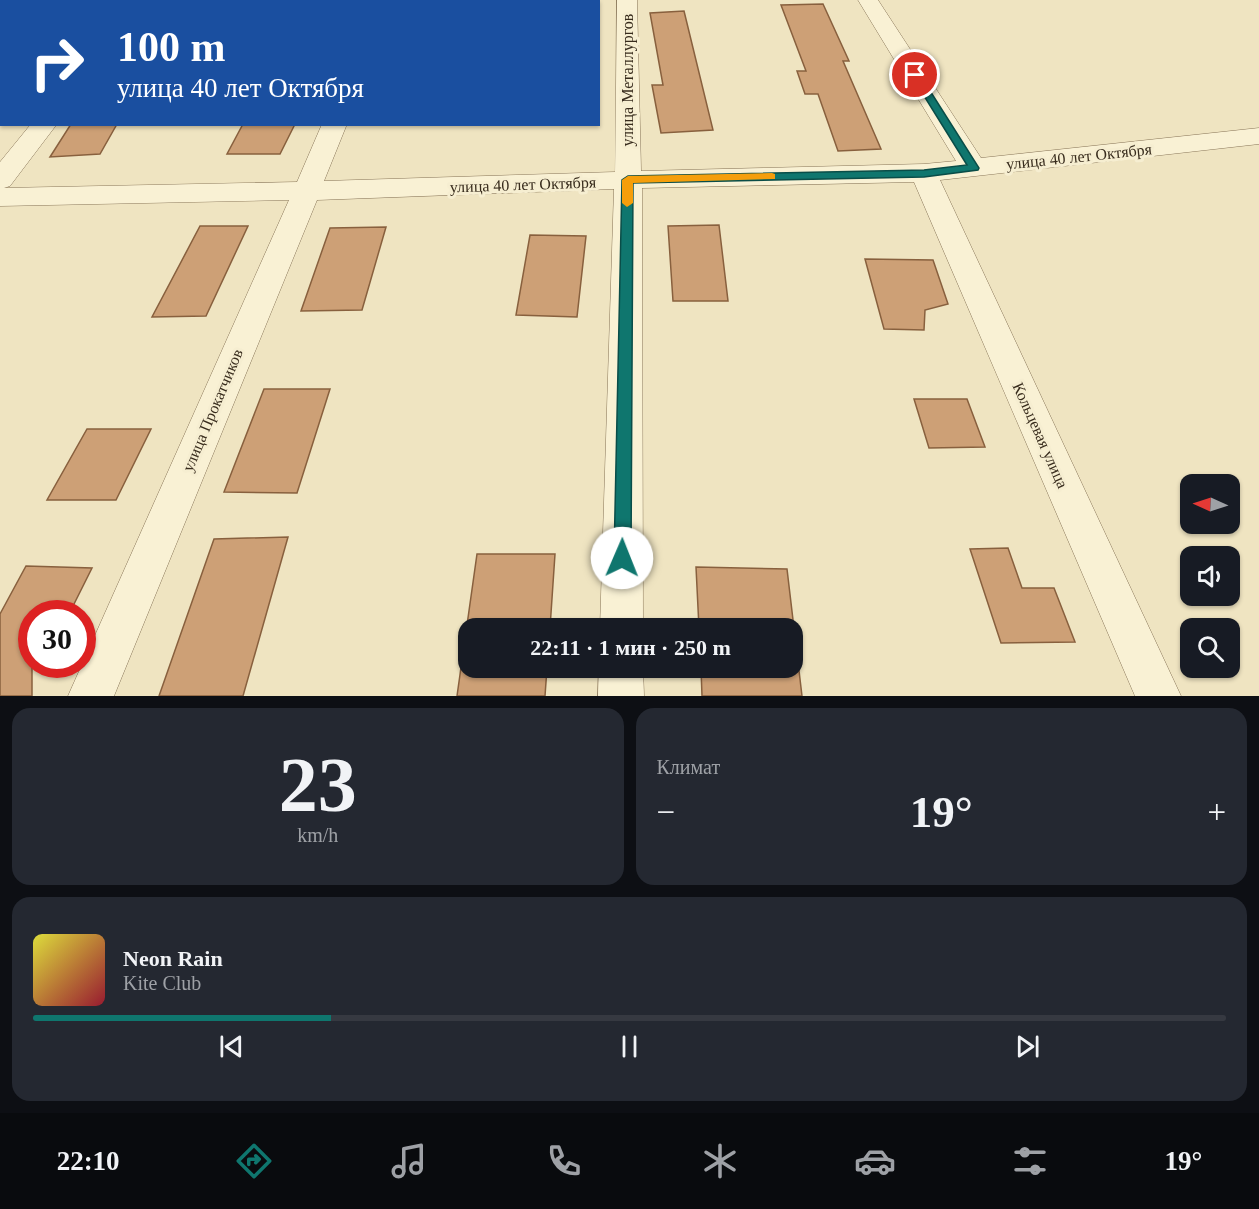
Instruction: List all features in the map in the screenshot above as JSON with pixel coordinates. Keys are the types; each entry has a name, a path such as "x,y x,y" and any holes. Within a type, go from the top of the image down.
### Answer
{"street":[{"name":"улица Металлургов","path":"622,618 628,180 627,0"},
{"path":"868,0 974,168"},
{"path":"0,180 43,126"},
{"name":"улица Прокатчиков","path":"91,696 334,126"},
{"name":"улица 40 лет Октября","path":"0,197 305,191 924,173 1259,136"},
{"name":"Кольцевая улица","path":"924,173 1158,696"},
{"path":"621,678 621,696"}],"building":[{"path":"823,4 849,61 843,61 881,149 838,151 818,94 805,94 797,71 806,71 781,5"},
{"path":"684,11 713,130 661,133 652,85 663,85 650,13"},
{"path":"70,126 116,126 100,154 50,157"},
{"path":"242,126 294,126 280,154 227,154"},
{"path":"719,225 728,301 673,301 668,226"},
{"path":"200,226 248,226 206,316 152,317"},
{"path":"386,227 362,310 301,311 330,228"},
{"path":"530,235 586,236 577,317 516,315"},
{"path":"865,259 933,260 948,304 925,310 924,330 884,329"},
{"path":"264,389 330,389 297,493 224,492"},
{"path":"914,399 967,399 985,447 929,448"},
{"path":"87,429 151,429 116,500 47,500"},
{"path":"288,537 243,696 159,696 214,539"},
{"path":"1008,548 1022,588 1054,588 1075,642 1001,643 970,549"},
{"path":"477,554 555,554 551,618 468,618"},
{"path":"26,566 92,568 76,600 18,600 18,678 32,678 32,696 0,696 0,614"},
{"path":"696,567 787,569 793,618 699,618"},
{"path":"460,678 546,678 545,696 457,696"},
{"path":"701,678 800,678 802,696 702,696"}],"slow traffic":[{"path":"627,203 628,180 772,177"}],"route":[{"path":"622,558 628,180 924,173 974,168 915,75"}]}
